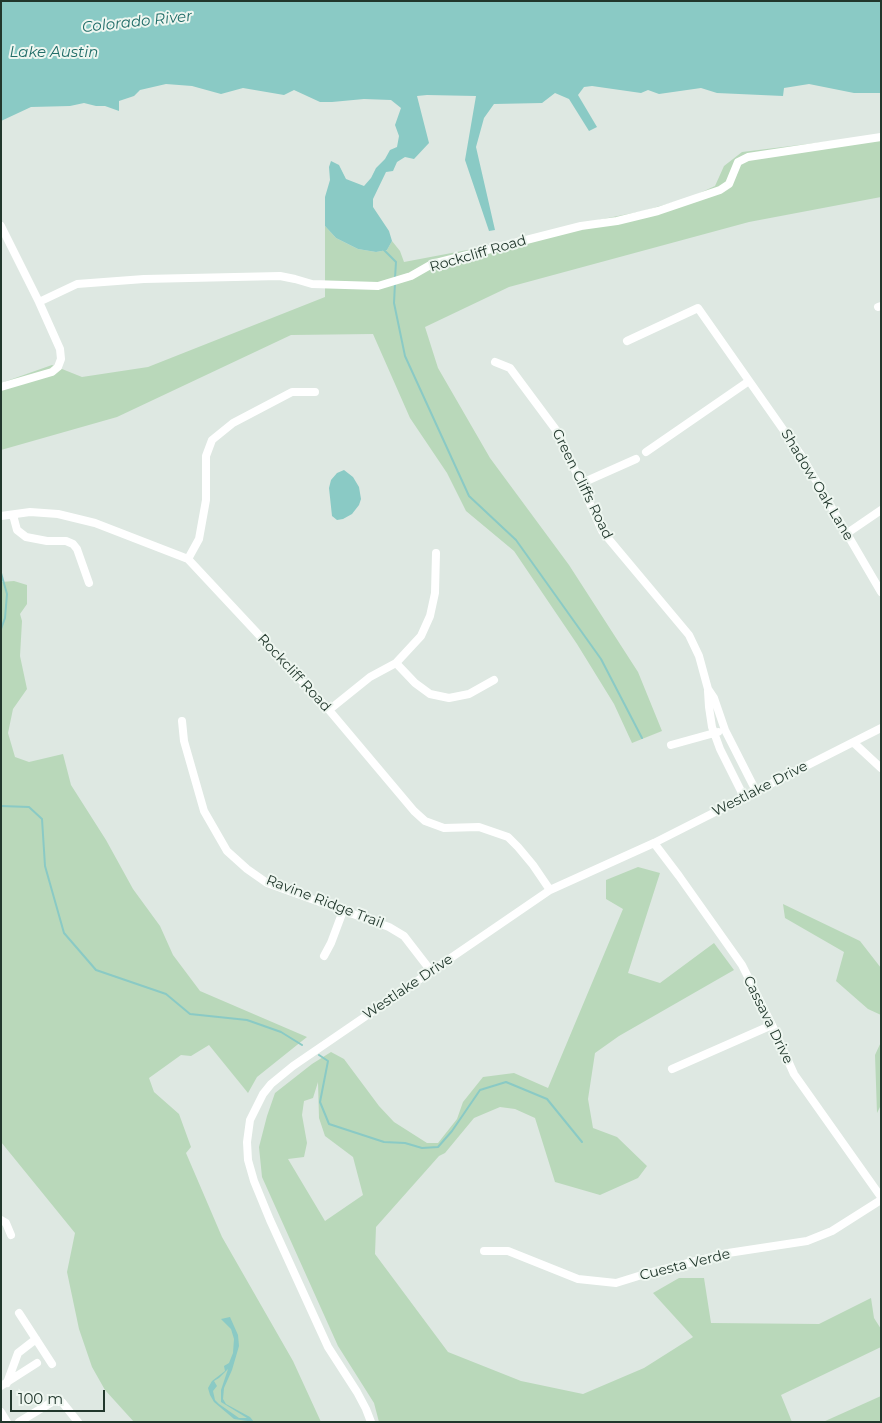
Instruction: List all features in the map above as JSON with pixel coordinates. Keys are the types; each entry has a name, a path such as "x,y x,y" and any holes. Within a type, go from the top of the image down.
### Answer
{"street":[{"name":"Rockcliff Road","path":"39,302 77,284 144,280 280,276 312,284 378,286 411,276 432,264 581,226 617,221 658,211 720,190 730,184 738,162 748,157 881,137"},
{"path":"1,226 39,302 60,349 61,359 58,367 52,372 1,387"},
{"name":"Shadow Oak Lane","path":"627,341 698,308 802,455 881,592"},
{"name":"Green Cliffs Road","path":"495,362 510,368 559,434 596,518 606,536 689,636 699,656 708,689 708,707 714,733 744,797"},
{"path":"646,452 749,381"},
{"path":"188,559 199,539 206,500 206,456 212,440 233,423 292,392 315,392"},
{"path":"582,483 636,459"},
{"path":"846,534 881,510"},
{"name":"Rockcliff Road","path":"1,516 30,512 58,514 95,523 188,559 329,710 414,812 424,821 444,828 478,827 508,837 533,865 550,890"},
{"path":"13,515 17,530 26,537 47,541 66,541 72,544 77,549 89,583"},
{"path":"329,710 370,677 396,663 421,636 430,616 435,593 436,553"},
{"path":"396,663 415,683 430,694 449,698 469,694 494,680"},
{"name":"Green Cliffs Road","path":"708,689 714,698 725,730 756,791"},
{"name":"Ravine Ridge Trail","path":"182,721 184,741 204,811 227,851 247,869 267,883 389,927 404,936 431,971"},
{"name":"Westlake Drive","path":"371,1422 357,1392 333,1356 254,1181 248,1160 248,1131 253,1112 263,1094 271,1084 305,1057 550,890 654,843 881,728"},
{"path":"671,745 725,730"},
{"path":"854,743 881,768"},
{"name":"Cassava Drive","path":"654,843 680,876 742,965 794,1074 881,1199"},
{"path":"324,956 331,943 343,910"},
{"path":"672,1069 772,1025"},
{"name":"Cuesta Verde","path":"484,1251 508,1251 578,1279 616,1283 728,1253 807,1241 832,1231 881,1199"},
{"path":"1,1220 6,1223 11,1235"},
{"path":"19,1313 52,1364"},
{"path":"4,1385 18,1353 36,1339"},
{"path":"4,1385 36,1363"},
{"path":"19,1422 52,1402 62,1402 78,1422"},
{"path":"1,1412 7,1422"}],"green space":[{"path":"881,135 881,197 749,222 509,287 425,327 438,368 490,458 569,565 638,672 662,731 632,743 614,704 577,644 514,551 466,511 447,473 410,418 373,334 291,335 117,417 1,450 1,383 52,365 82,377 148,367 325,297 325,226 336,238 358,249 376,252 387,250 392,241 400,251 404,262 499,244 573,225 643,211 691,197 715,186 724,166 742,152"},
{"path":"14,581 27,585 27,604 20,614 22,621 20,656 27,689 13,709 8,733 15,757 29,762 63,754 71,785 106,840 133,889 160,926 173,955 200,991 307,1037 257,1077 248,1093 209,1045 191,1056 181,1055 149,1078 154,1092 179,1114 191,1147 186,1153 222,1237 293,1361 321,1422 134,1422 105,1390 92,1367 79,1329 67,1272 75,1233 1,1142 1,582"},
{"path":"638,867 660,873 628,973 660,983 714,943 734,970 619,1036 595,1053 588,1099 593,1128 617,1137 647,1166 638,1178 600,1195 555,1182 535,1118 515,1109 500,1107 474,1118 445,1153 439,1156 376,1227 375,1254 448,1352 521,1381 583,1394 644,1368 693,1337 653,1293 679,1278 704,1278 711,1323 819,1324 871,1298 874,1318 881,1329 881,1347 781,1395 792,1422 379,1422 374,1403 338,1346 262,1177 259,1147 275,1093 312,1064 331,1052 344,1059 379,1106 394,1122 427,1143 438,1143 457,1119 463,1102 483,1077 514,1073 548,1088 623,909 606,899 606,880","holes":["318,1082 319,1118 325,1136 353,1157 363,1195 325,1221 288,1159 304,1157 307,1143 302,1115 304,1101 313,1098"]},
{"path":"783,904 860,941 881,968 881,1015 868,1009 836,981 844,952 785,918"},
{"path":"881,1042 881,1105 877,1113 875,1055"},
{"path":"881,1396 881,1422 823,1422"}],"water":[{"name":"Lake Austin","path":"1,1 881,1 881,93 854,93 809,84 784,88 783,96 717,93 701,88 659,94 648,90 641,93 592,86 584,87 578,95 597,127 589,131 569,99 555,93 542,103 494,104 484,118 476,147 495,230 489,231 465,160 476,96 417,96 429,143 414,159 405,157 397,162 393,171 386,172 373,199 373,207 389,231 392,241 387,250 376,252 358,249 336,238 325,226 325,197 330,180 329,167 331,161 339,165 346,179 364,186 390,150 397,147 399,136 395,125 401,108 391,100 364,99 320,102 294,90 284,95 243,88 221,94 192,86 166,84 140,90 134,96 119,101 119,111 105,106 84,103 70,106 31,107 1,121"},
{"path":"344,470 353,477 359,487 361,499 352,514 337,520 332,516 329,488 331,480 337,473"},
{"path":"230,1317 238,1335 239,1346 224,1388 223,1399 226,1404 250,1417 254,1422 234,1419 214,1402 210,1395 208,1388 212,1381 225,1371 224,1366 229,1363 233,1353 234,1339 231,1329 221,1319","holes":["228,1369 221,1390 221,1402 247,1418 239,1418 215,1400 213,1391 217,1386 214,1381"]}],"waterway":[{"path":"384,250 396,262 395,278"},
{"path":"395,283 394,303 405,356 469,496 516,540 601,659 642,738"},
{"path":"1,573 7,594 5,618 1,629"},
{"path":"1,806 29,807 42,819 45,866 64,933 96,970 166,994 190,1014 247,1020 281,1032 302,1045"},
{"path":"319,1055 328,1061 320,1102 329,1124 384,1142 405,1143 422,1148 438,1147 452,1131 480,1090 506,1082 547,1099 582,1142"}],"water label":[{"name":"Colorado River","path":"137,22"}]}
